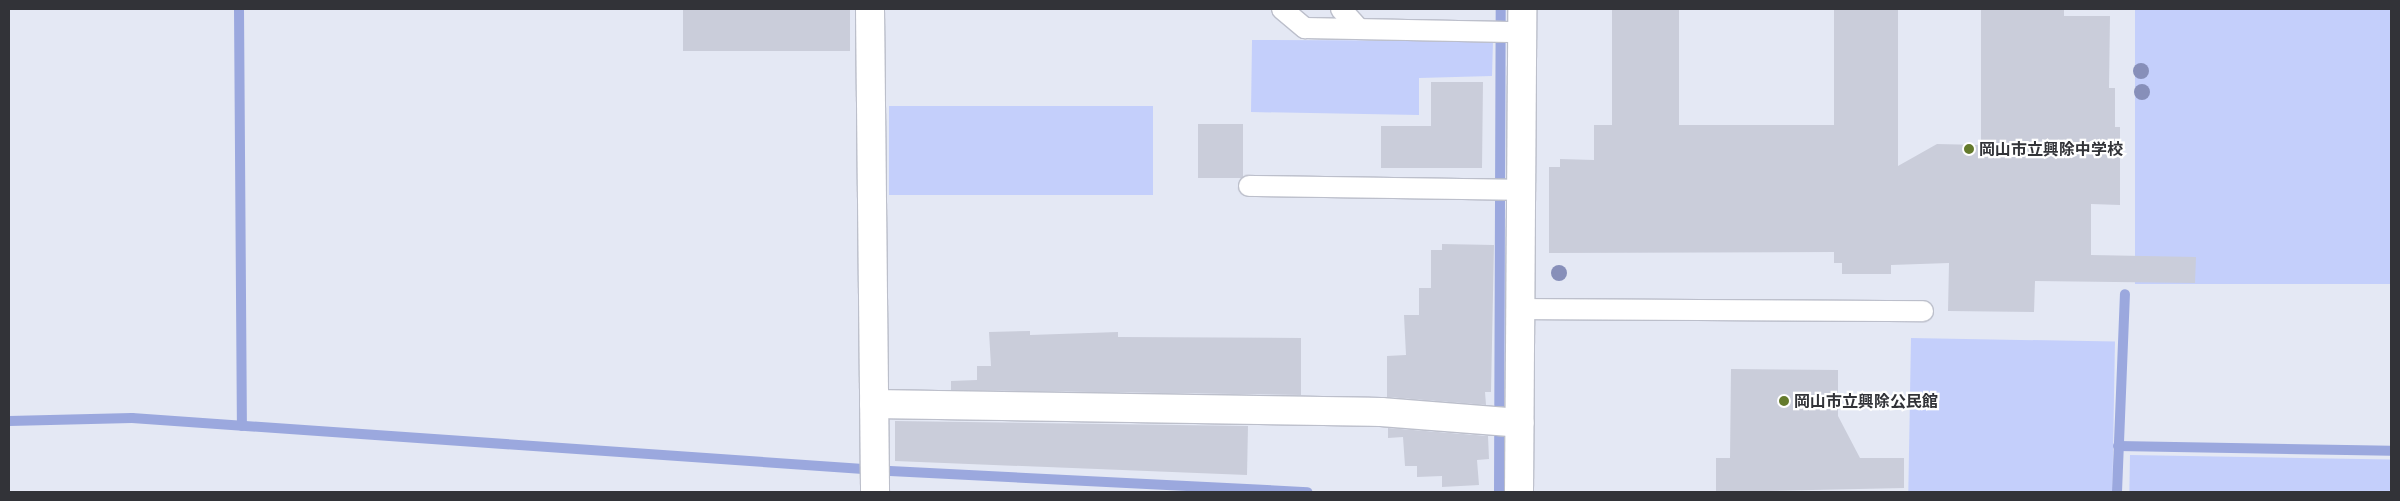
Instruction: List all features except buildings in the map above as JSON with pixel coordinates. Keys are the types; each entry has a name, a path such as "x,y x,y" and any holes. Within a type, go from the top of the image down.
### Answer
{"street":[{"path":"870,9 876,492"},
{"path":"1512,26 1507,190 1521,309 1506,422 1519,492"},
{"path":"874,404 1381,412 1506,422"}],"lane":[{"path":"1282,9 1306,28 1359,29 1512,26"},
{"path":"1341,9 1359,29"},
{"path":"1249,186 1507,190"},
{"path":"1521,309 1923,311"}],"shaded area":[{"path":"2135,9 2391,9 2391,284 2135,284"},
{"path":"1252,40 1493,41 1492,76 1419,78 1419,115 1251,112"},
{"path":"889,106 1153,106 1153,195 889,195"},
{"path":"1911,338 2115,342 2112,492 1908,492"},
{"path":"2130,455 2391,460 2390,492 2129,492"}],"waterway":[{"path":"239,9 242,426"},
{"path":"1499,492 1501,9"},
{"path":"2117,492 2125,294"},
{"path":"9,421 132,418 863,469"},
{"path":"2118,446 2391,451"},
{"path":"890,471 1307,492"}],"place":[{"name":"岡山市立興除中学校","path":"1969,149"},
{"name":"岡山市立興除公民館","path":"1784,401"}]}
